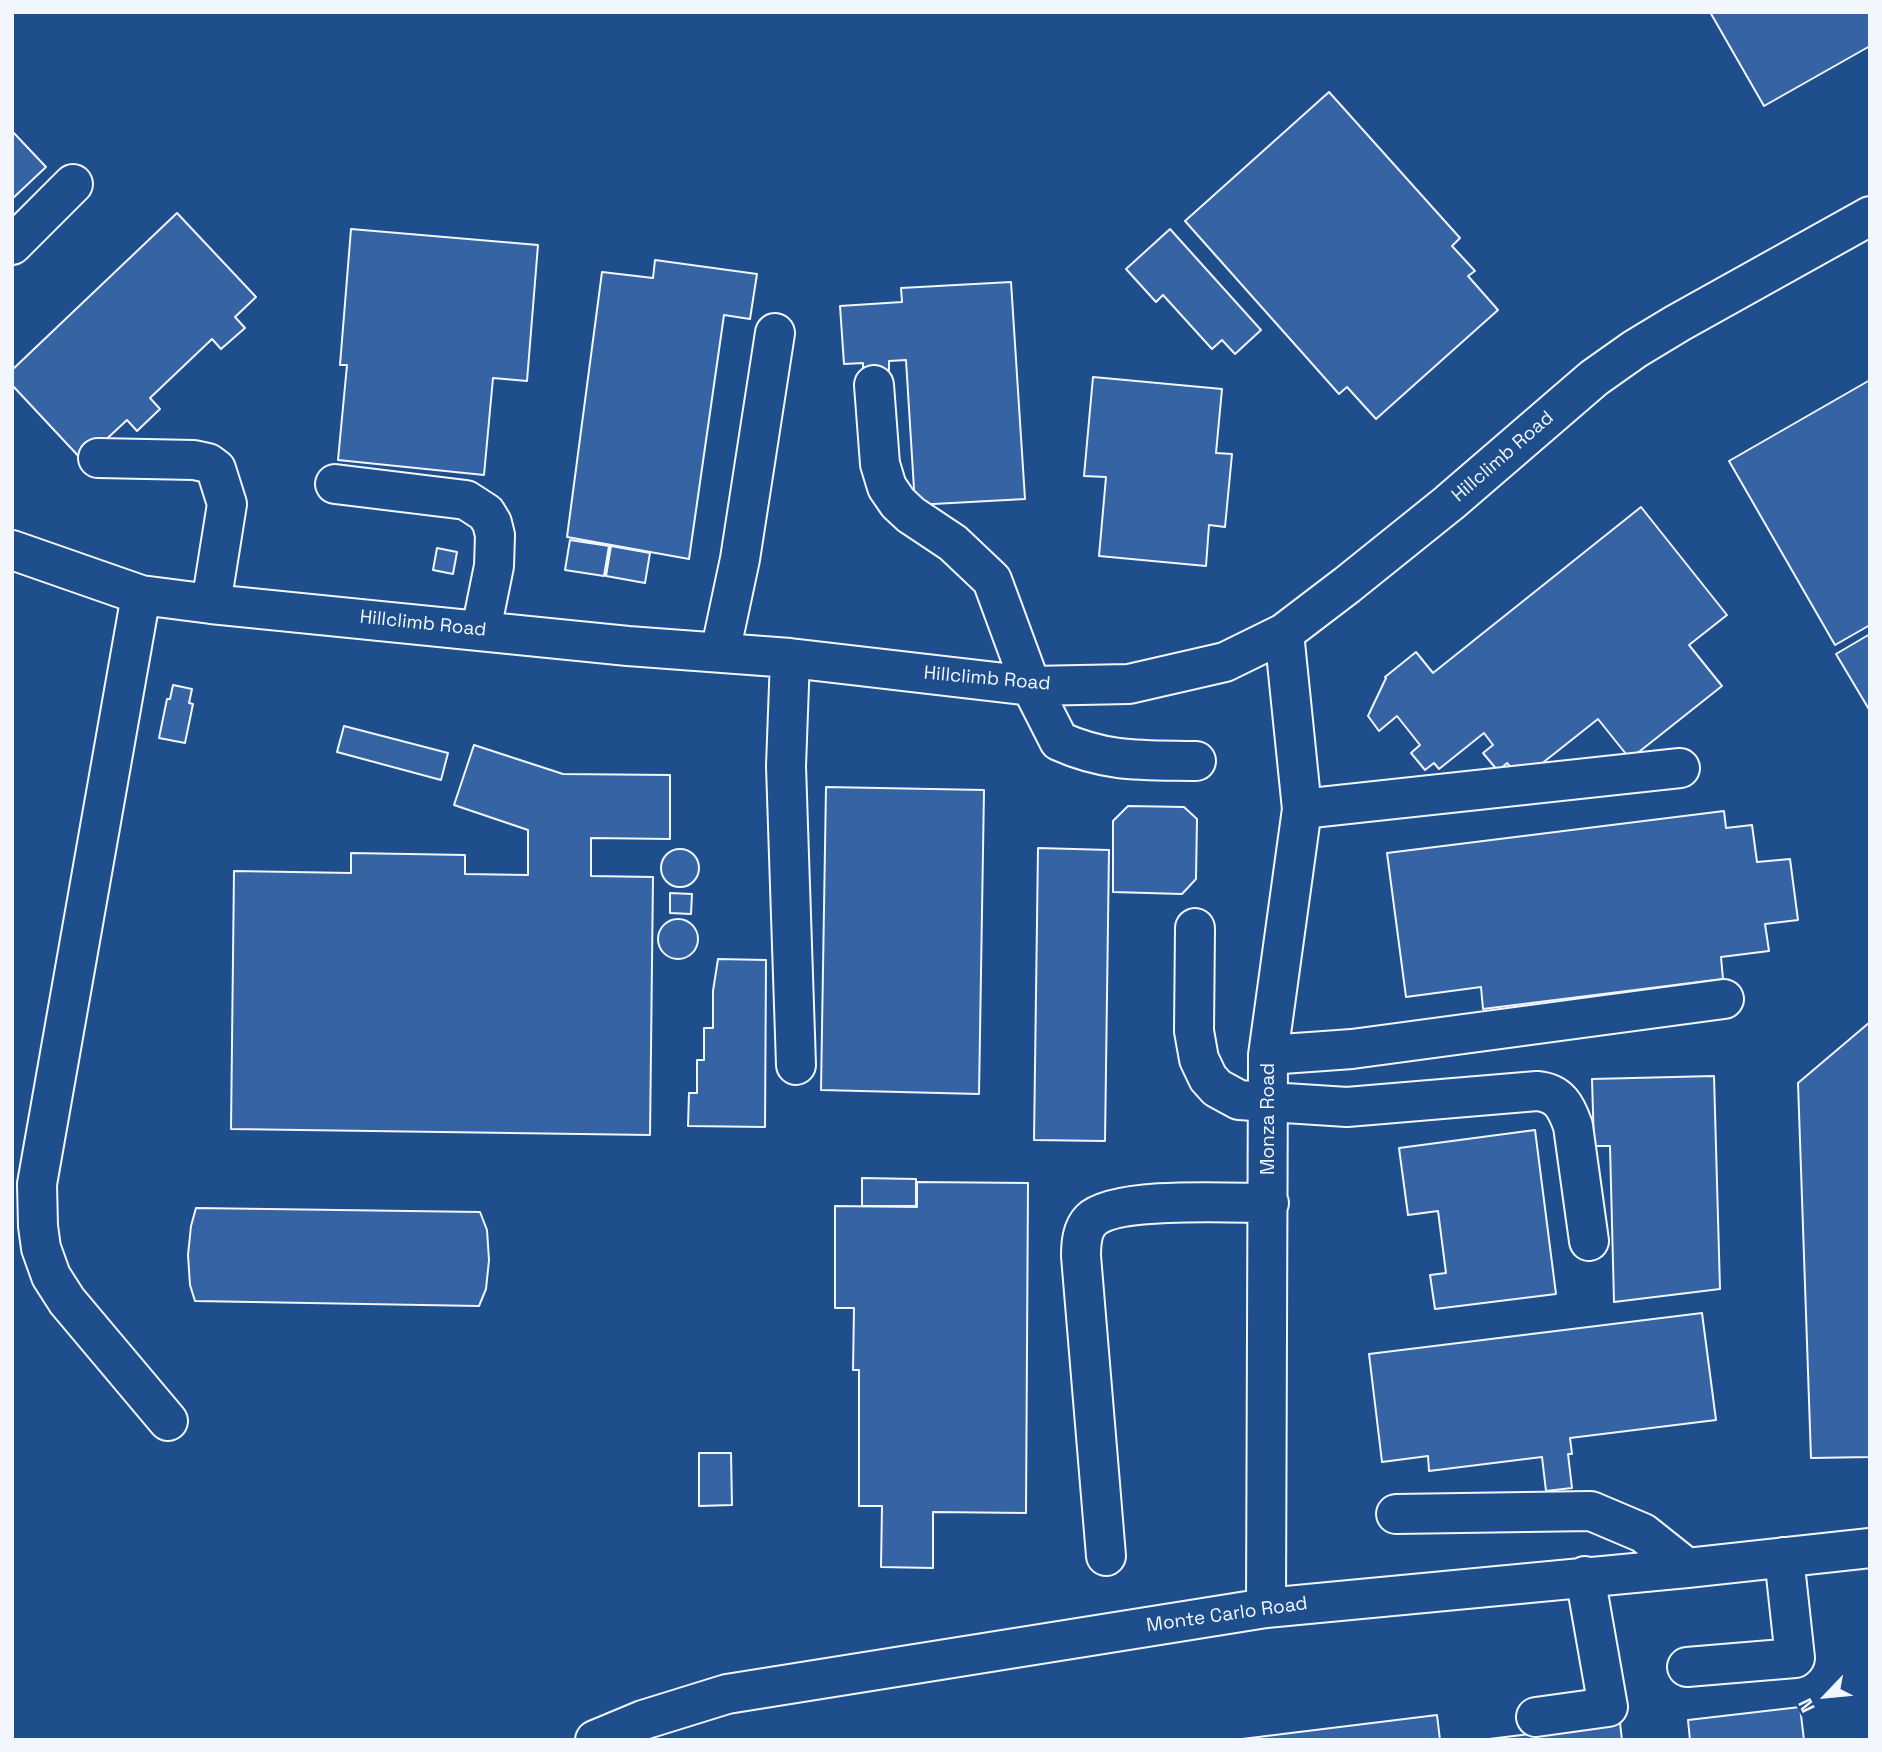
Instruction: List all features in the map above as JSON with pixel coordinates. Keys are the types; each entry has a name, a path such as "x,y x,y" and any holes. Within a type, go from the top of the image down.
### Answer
{"street":[{"path":"12,245 73,184"},
{"name":"Hillclimb Road","path":"12,550 141,595 211,604 790,658 1031,686 1129,684 1226,662 1284,633 1449,503 1594,378 1678,323 1870,216"},
{"path":"720,653 740,559 775,333"},
{"path":"874,385 880,464 887,487 898,503 953,543 992,580 1031,686 1059,741 1099,756 1123,760 1196,761"},
{"path":"98,458 194,460 208,463 216,469 227,504 211,604"},
{"path":"335,484 466,500 486,513 495,535 494,566 481,630"},
{"path":"141,595 37,1184 38,1226 41,1248 51,1276 67,1301 168,1422"},
{"name":"Monza Road","path":"1266,1608 1270,1103 1268,1055 1302,809 1284,633"},
{"path":"790,658 786,766 796,1065"},
{"path":"1302,809 1681,768"},
{"path":"1195,928 1194,1031 1199,1059 1208,1078 1217,1088 1239,1100 1346,1107 1548,1092 1562,1102 1573,1126 1589,1241"},
{"path":"1268,1055 1352,1049 1724,999"},
{"path":"1106,1556 1081,1256 1089,1222 1098,1215 1129,1205 1269,1203"},
{"path":"1396,1514 1591,1511 1643,1533 1687,1568"},
{"name":"Monte Carlo Road","path":"595,1740 643,1720 727,1694 1266,1608 1870,1548"},
{"path":"1686,1667 1795,1658 1784,1557"},
{"path":"1536,1717 1608,1707 1585,1576"}],"building":[{"path":"1710,12 1870,12 1870,46 1764,106"},
{"path":"1329,92 1460,238 1452,246 1475,271 1468,276 1498,310 1376,419 1347,387 1339,394 1185,221"},
{"path":"12,131 46,167 12,199"},
{"path":"177,213 256,297 235,317 245,328 221,349 212,339 150,398 160,409 137,431 127,420 83,461 12,385 12,370"},
{"path":"351,229 538,245 527,381 493,378 484,475 338,460 347,365 340,365"},
{"path":"1170,229 1261,330 1235,354 1222,340 1212,349 1163,295 1156,302 1126,269"},
{"path":"655,260 757,274 750,319 724,315 689,559 567,537 602,272 653,278"},
{"path":"1011,282 1025,499 915,505 906,360 889,361 889,370 863,372 863,363 844,364 840,306 902,302 901,288"},
{"path":"1093,377 1222,389 1216,453 1232,454 1225,527 1209,525 1206,566 1099,556 1106,477 1084,476"},
{"path":"1870,380 1870,625 1835,645 1729,461"},
{"path":"1641,507 1727,615 1689,645 1722,686 1630,759 1598,719 1521,780 1507,763 1498,771 1483,753 1493,745 1484,733 1439,769 1434,763 1425,770 1411,753 1420,745 1397,716 1379,731 1368,716 1385,677 1416,652 1433,673"},
{"path":"570,540 609,546 604,576 565,570"},
{"path":"611,546 650,553 645,583 606,576"},
{"path":"437,548 457,552 453,574 433,570"},
{"path":"1870,634 1870,711 1836,654"},
{"path":"173,685 192,689 189,703 193,704 185,743 159,738 167,699 170,699"},
{"path":"344,726 448,753 441,780 337,752"},
{"path":"474,745 563,774 670,775 670,839 591,838 591,876 653,877 650,1135 231,1129 234,871 351,873 351,853 465,855 465,874 528,875 528,830 454,805"},
{"path":"826,787 984,790 979,1094 821,1090"},
{"path":"1128,806 1184,807 1197,819 1196,879 1182,894 1113,892 1113,821"},
{"path":"1724,811 1726,828 1752,825 1757,862 1790,859 1798,920 1765,924 1769,951 1721,957 1723,979 1483,1009 1481,987 1406,997 1387,853"},
{"path":"1038,848 1109,850 1105,1141 1034,1140"},
{"path":"680,849 694,854 699,868 694,882 680,887 666,882 661,868 666,854"},
{"path":"670,893 692,894 691,914 670,913"},
{"path":"678,919 692,925 698,939 692,953 678,959 664,953 658,939 664,925"},
{"path":"718,959 766,960 765,1127 688,1126 689,1093 697,1093 697,1060 704,1060 704,1028 713,1028 713,991"},
{"path":"1870,1022 1870,1457 1811,1458 1798,1083"},
{"path":"1714,1076 1720,1289 1614,1302 1610,1146 1594,1146 1592,1079"},
{"path":"1535,1130 1556,1294 1435,1309 1430,1275 1446,1273 1438,1211 1408,1215 1399,1148"},
{"path":"862,1178 916,1179 916,1206 862,1206"},
{"path":"917,1182 1028,1183 1026,1513 933,1512 933,1568 881,1567 882,1506 859,1506 859,1370 853,1370 854,1308 835,1308 835,1206 917,1207"},
{"path":"196,1208 480,1212 487,1230 489,1260 486,1289 479,1306 195,1301 190,1285 188,1255"},
{"path":"1702,1313 1716,1420 1570,1438 1572,1454 1568,1454 1572,1488 1546,1491 1542,1457 1429,1471 1428,1456 1382,1462 1369,1354"},
{"path":"699,1453 731,1453 732,1505 699,1506"},
{"path":"1800,1707 1804,1740 1690,1740 1688,1720"},
{"path":"1437,1715 1440,1740 1234,1740"},
{"path":"1620,1723 1622,1740 1489,1740 1489,1739"}]}
